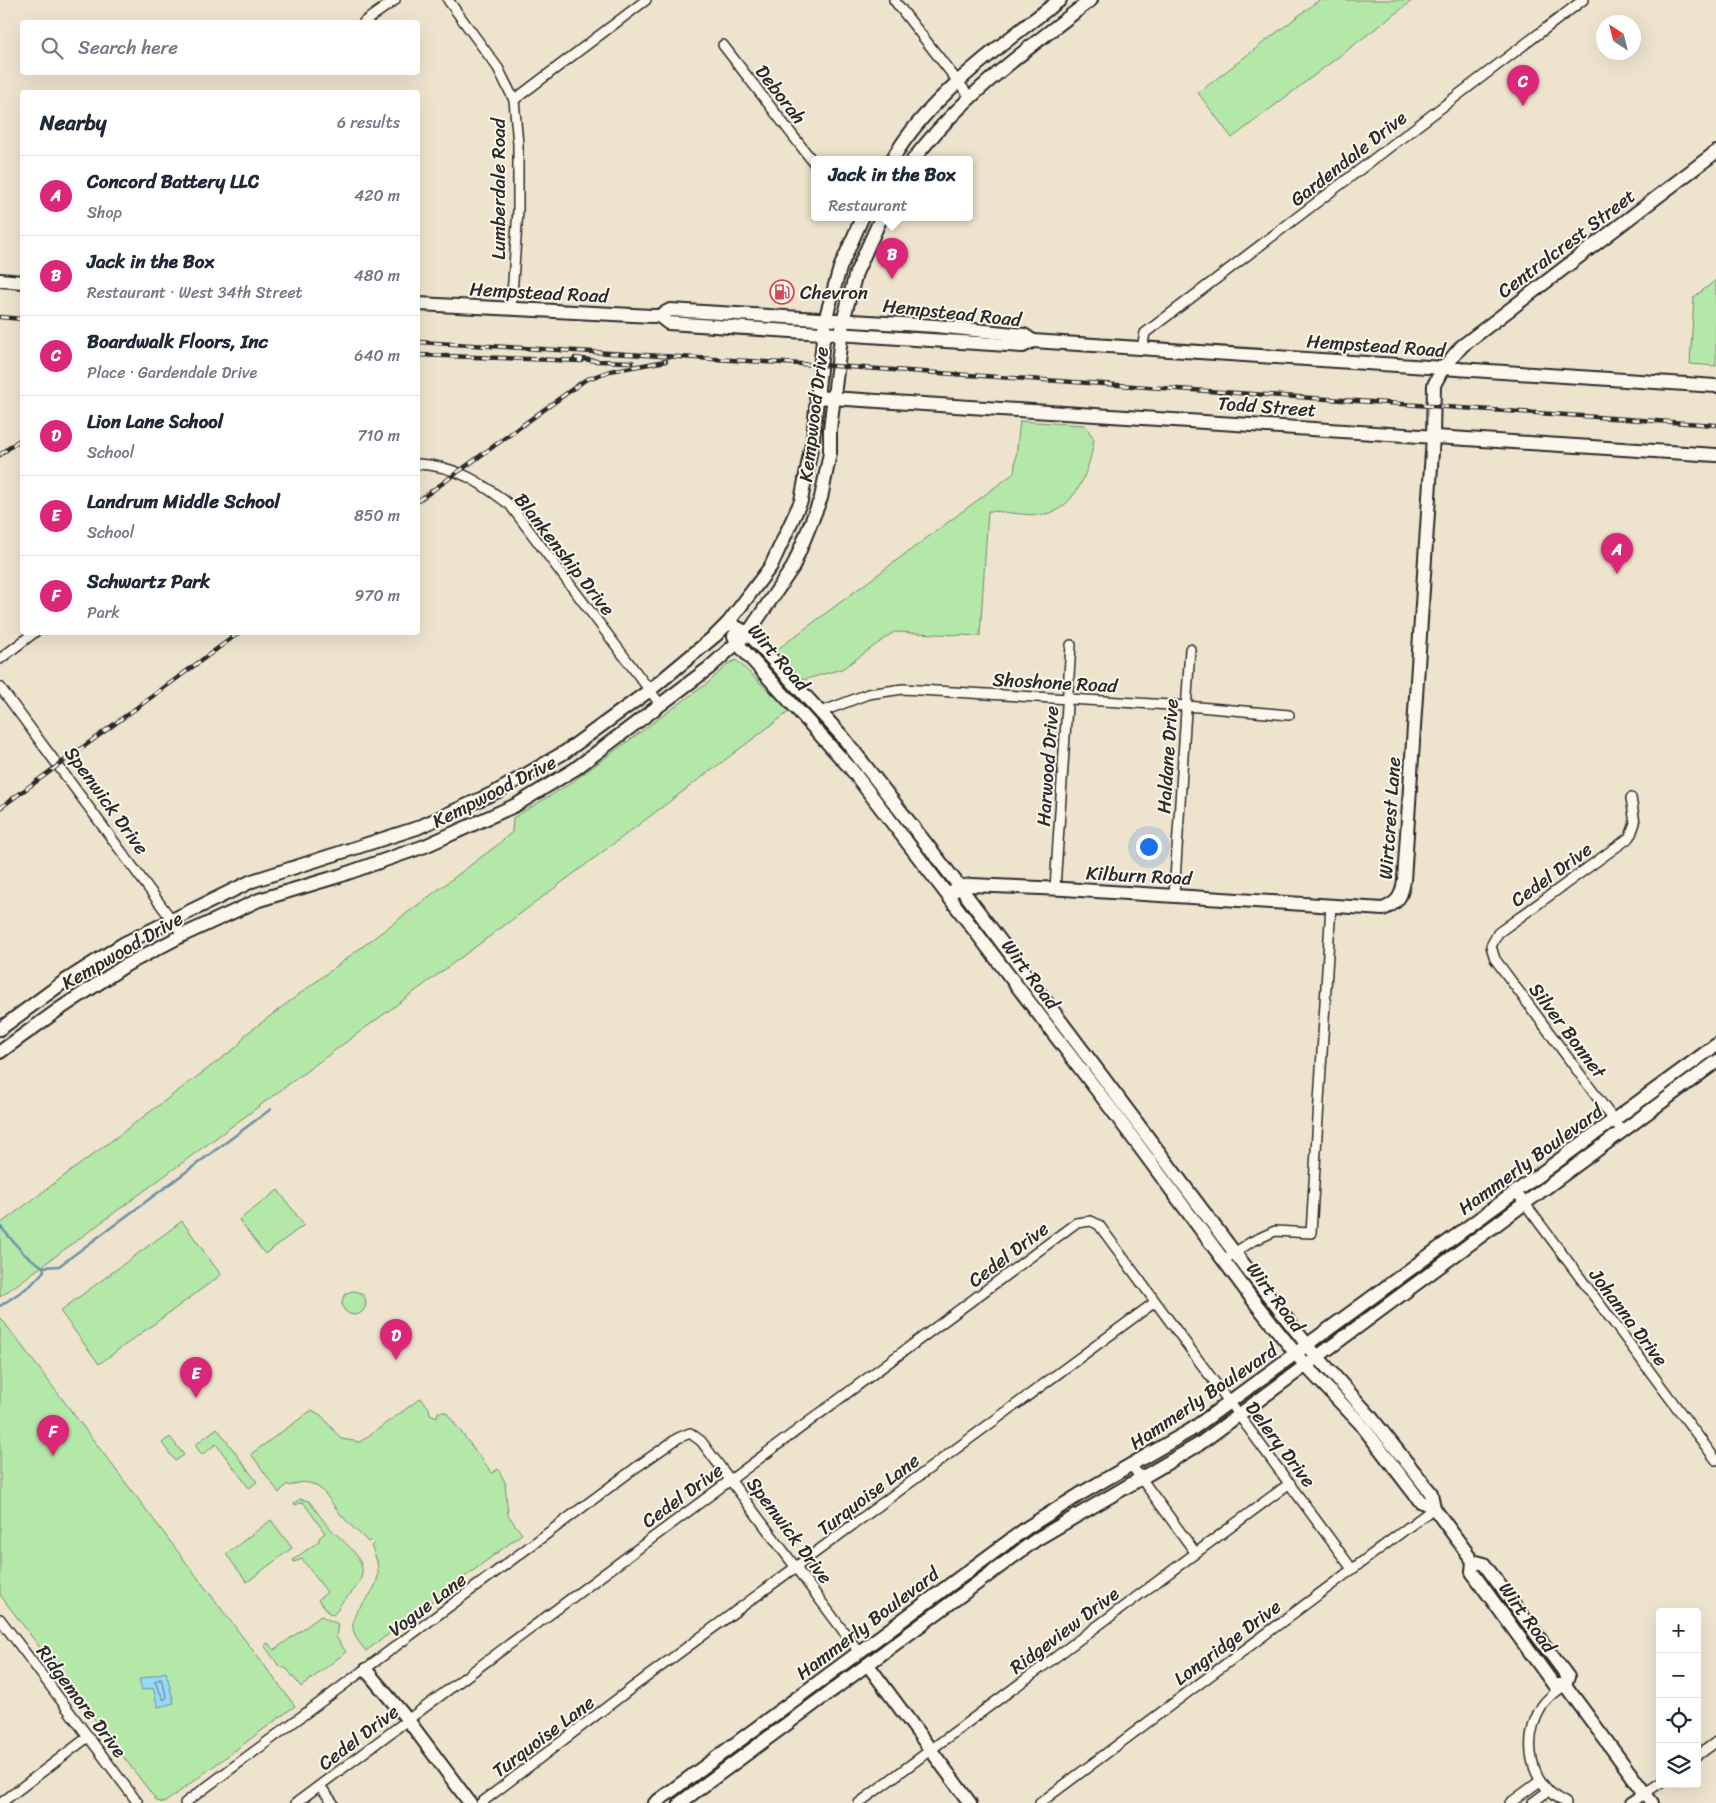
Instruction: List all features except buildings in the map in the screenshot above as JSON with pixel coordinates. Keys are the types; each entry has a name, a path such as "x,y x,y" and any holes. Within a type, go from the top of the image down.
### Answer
{"main road":[{"path":"895,156 916,126 958,82 1060,0"},
{"path":"916,156 970,97 1090,0"},
{"name":"Centralcrest Street","path":"1443,368 1462,346 1716,152"},
{"name":"Kempwood Drive","path":"0,1029 65,982 123,944 172,919 252,881 417,828 467,807 565,752 650,690 728,622 772,566 801,500 813,438 822,333 840,268 861,221"},
{"name":"Kempwood Drive","path":"0,1052 126,965 183,935 259,900 380,862 477,824 516,805 576,770 709,668 748,633 793,567 821,498 830,452 843,320 856,273 879,221"},
{"path":"0,280 20,282"},
{"name":"Hempstead Road","path":"420,304 659,316 670,310 843,320 1015,334 1024,335 1033,341 1716,386"},
{"name":"Hempstead Road","path":"659,316 668,323 1023,346 1033,341"},
{"name":"Wirtcrest Lane","path":"1331,905 1383,909 1394,905 1402,894 1433,436 1434,385 1443,368"},
{"name":"Todd Street","path":"816,397 1716,455"},
{"path":"795,513 813,519"},
{"name":"Wirt Road","path":"728,622 748,633 821,712 960,887 1230,1256 1256,1304 1301,1360 1360,1423 1420,1502 1434,1508"},
{"name":"Wirt Road","path":"728,622 737,643 832,746 1230,1256 1313,1350 1431,1493 1434,1508 1473,1561 1472,1572 1554,1685 1565,1685 1649,1798"},
{"path":"948,895 960,887"},
{"name":"Kilburn Road","path":"960,887 1055,888 1331,905"},
{"path":"22,1013 34,1028"},
{"name":"Hammerly Boulevard","path":"1423,1270 1517,1192 1716,1045"},
{"name":"Hammerly Boulevard","path":"680,1803 1017,1554 1091,1505 1141,1479 1198,1444 1238,1414 1313,1350 1423,1270 1525,1203 1716,1062"},
{"name":"Hammerly Boulevard","path":"655,1803 1008,1542 1082,1493 1132,1466 1301,1360"},
{"path":"1008,1542 1017,1554"},
{"path":"899,1622 884,1642 868,1656 868,1665 970,1803"},
{"path":"825,1697 842,1674 857,1662 859,1652"},
{"path":"366,1670 408,1720 470,1803"},
{"path":"744,1738 752,1750"}],"street":[{"path":"367,20 395,0"},
{"name":"Lumberdale Road","path":"448,0 498,68 514,100 518,144 518,210 511,309"},
{"path":"514,100 646,0"},
{"path":"894,0 970,97"},
{"name":"Gardendale Drive","path":"1142,348 1145,333 1152,327 1583,0"},
{"name":"Deborah","path":"723,45 811,158"},
{"name":"Blankenship Drive","path":"420,464 435,465 478,481 510,505 660,704"},
{"path":"0,659 31,635"},
{"name":"Harwood Drive","path":"1055,888 1071,645"},
{"name":"Haldane Drive","path":"1174,895 1190,649"},
{"name":"Spenwick Drive","path":"0,687 183,935"},
{"name":"Shoshone Road","path":"821,712 868,694 903,689 1187,706 1289,715"},
{"name":"Cedel Drive","path":"1491,946 1498,934 1630,837 1635,823 1631,798"},
{"path":"1230,1256 1275,1231 1311,1233 1331,905"},
{"name":"Silver Bonnet","path":"1491,946 1495,959 1622,1131"},
{"name":"Johanna Drive","path":"1517,1192 1716,1460"},
{"name":"Cedel Drive","path":"296,1803 1076,1223 1091,1221"},
{"name":"Delery Drive","path":"1091,1221 1099,1225 1352,1569"},
{"name":"Turquoise Lane","path":"481,1803 633,1688 1155,1302"},
{"name":"Spenwick Drive","path":"690,1433 700,1441 859,1652"},
{"name":"Vogue Lane","path":"185,1803 638,1466 678,1438 690,1433"},
{"path":"1132,1466 1195,1552"},
{"name":"Ridgeview Drive","path":"859,1803 1290,1483"},
{"name":"Longridge Drive","path":"1040,1803 1434,1508"},
{"name":"Ridgemore Drive","path":"0,1619 138,1803"},
{"path":"1565,1685 1542,1706 1531,1731 1531,1759 1540,1781 1548,1791 1566,1803"},
{"path":"1,1803 88,1737"},
{"path":"1701,1753 1716,1742"},
{"path":"1510,1803 1540,1781"},
{"path":"320,1786 333,1803"},
{"path":"1532,1803 1548,1791"},
{"path":"1630,1803 1649,1798"}],"green space":[{"path":"1319,0 1413,0 1232,138 1198,93"},
{"path":"1716,280 1716,366 1690,364 1694,297"},
{"path":"1020,421 1085,425 1094,439 1090,460 1081,482 1068,501 1060,508 1050,513 1036,515 988,511 980,636 894,632 842,669 803,680 775,651 1014,473"},
{"path":"736,660 790,711 524,911 0,1297 0,1224 238,1046 245,1035 496,846 512,832 513,818 568,785 709,682 728,664"},
{"path":"278,1190 304,1225 265,1254 239,1220"},
{"path":"182,1221 221,1275 99,1364 60,1311"},
{"path":"354,1291 359,1292 365,1298 365,1308 359,1314 354,1315 349,1314 343,1308 342,1303 343,1298 349,1292"},
{"path":"0,1317 295,1706 164,1803 157,1801 0,1595"},
{"path":"421,1398 429,1408 430,1414 437,1417 438,1412 446,1412 492,1473 498,1469 505,1482 508,1515 522,1534 366,1651 355,1635 353,1623 357,1612 377,1581 378,1565 371,1546 374,1543 371,1540 368,1542 315,1485 299,1483 289,1486 287,1484 279,1493 251,1454 312,1410 322,1416 341,1439 360,1442"},
{"path":"217,1428 257,1482 249,1488 216,1444 202,1455 195,1445"},
{"path":"170,1437 184,1455 175,1461 162,1443"},
{"path":"300,1499 309,1501 328,1526 356,1554 360,1562 362,1571 355,1589 342,1602 333,1615 318,1600 327,1592 302,1559 294,1562 293,1560 319,1541 319,1538 325,1533 303,1502 295,1505 294,1503"},
{"path":"271,1520 292,1548 247,1582 226,1554"},
{"path":"321,1616 338,1624 336,1637 346,1652 301,1687 287,1669 279,1666 264,1645 268,1643 274,1650"}],"water":[{"path":"166,1672 174,1703 158,1707 153,1688 142,1690 139,1679"}],"waterway":[{"path":"0,1226 24,1254 43,1267 59,1266 271,1109"},
{"path":"0,1306 31,1285 44,1271 43,1267"}],"railway":[{"path":"0,317 20,319"},
{"path":"420,342 819,365 1716,425"},
{"path":"420,355 582,361"},
{"path":"575,358 632,362"},
{"path":"420,500 585,380 610,371 666,361"},
{"path":"0,455 20,440"},
{"path":"0,808 236,635"}],"place":[{"name":"Boardwalk Floors, Inc","path":"1523,106"},
{"name":"Jack in the Box","path":"892,279"},
{"name":"Chevron","path":"782,292"},
{"name":"Concord Battery LLC","path":"1617,574"},
{"name":"Lion Lane School","path":"396,1360"},
{"name":"Landrum Middle School","path":"196,1398"},
{"name":"Schwartz Park","path":"53,1456"}]}
